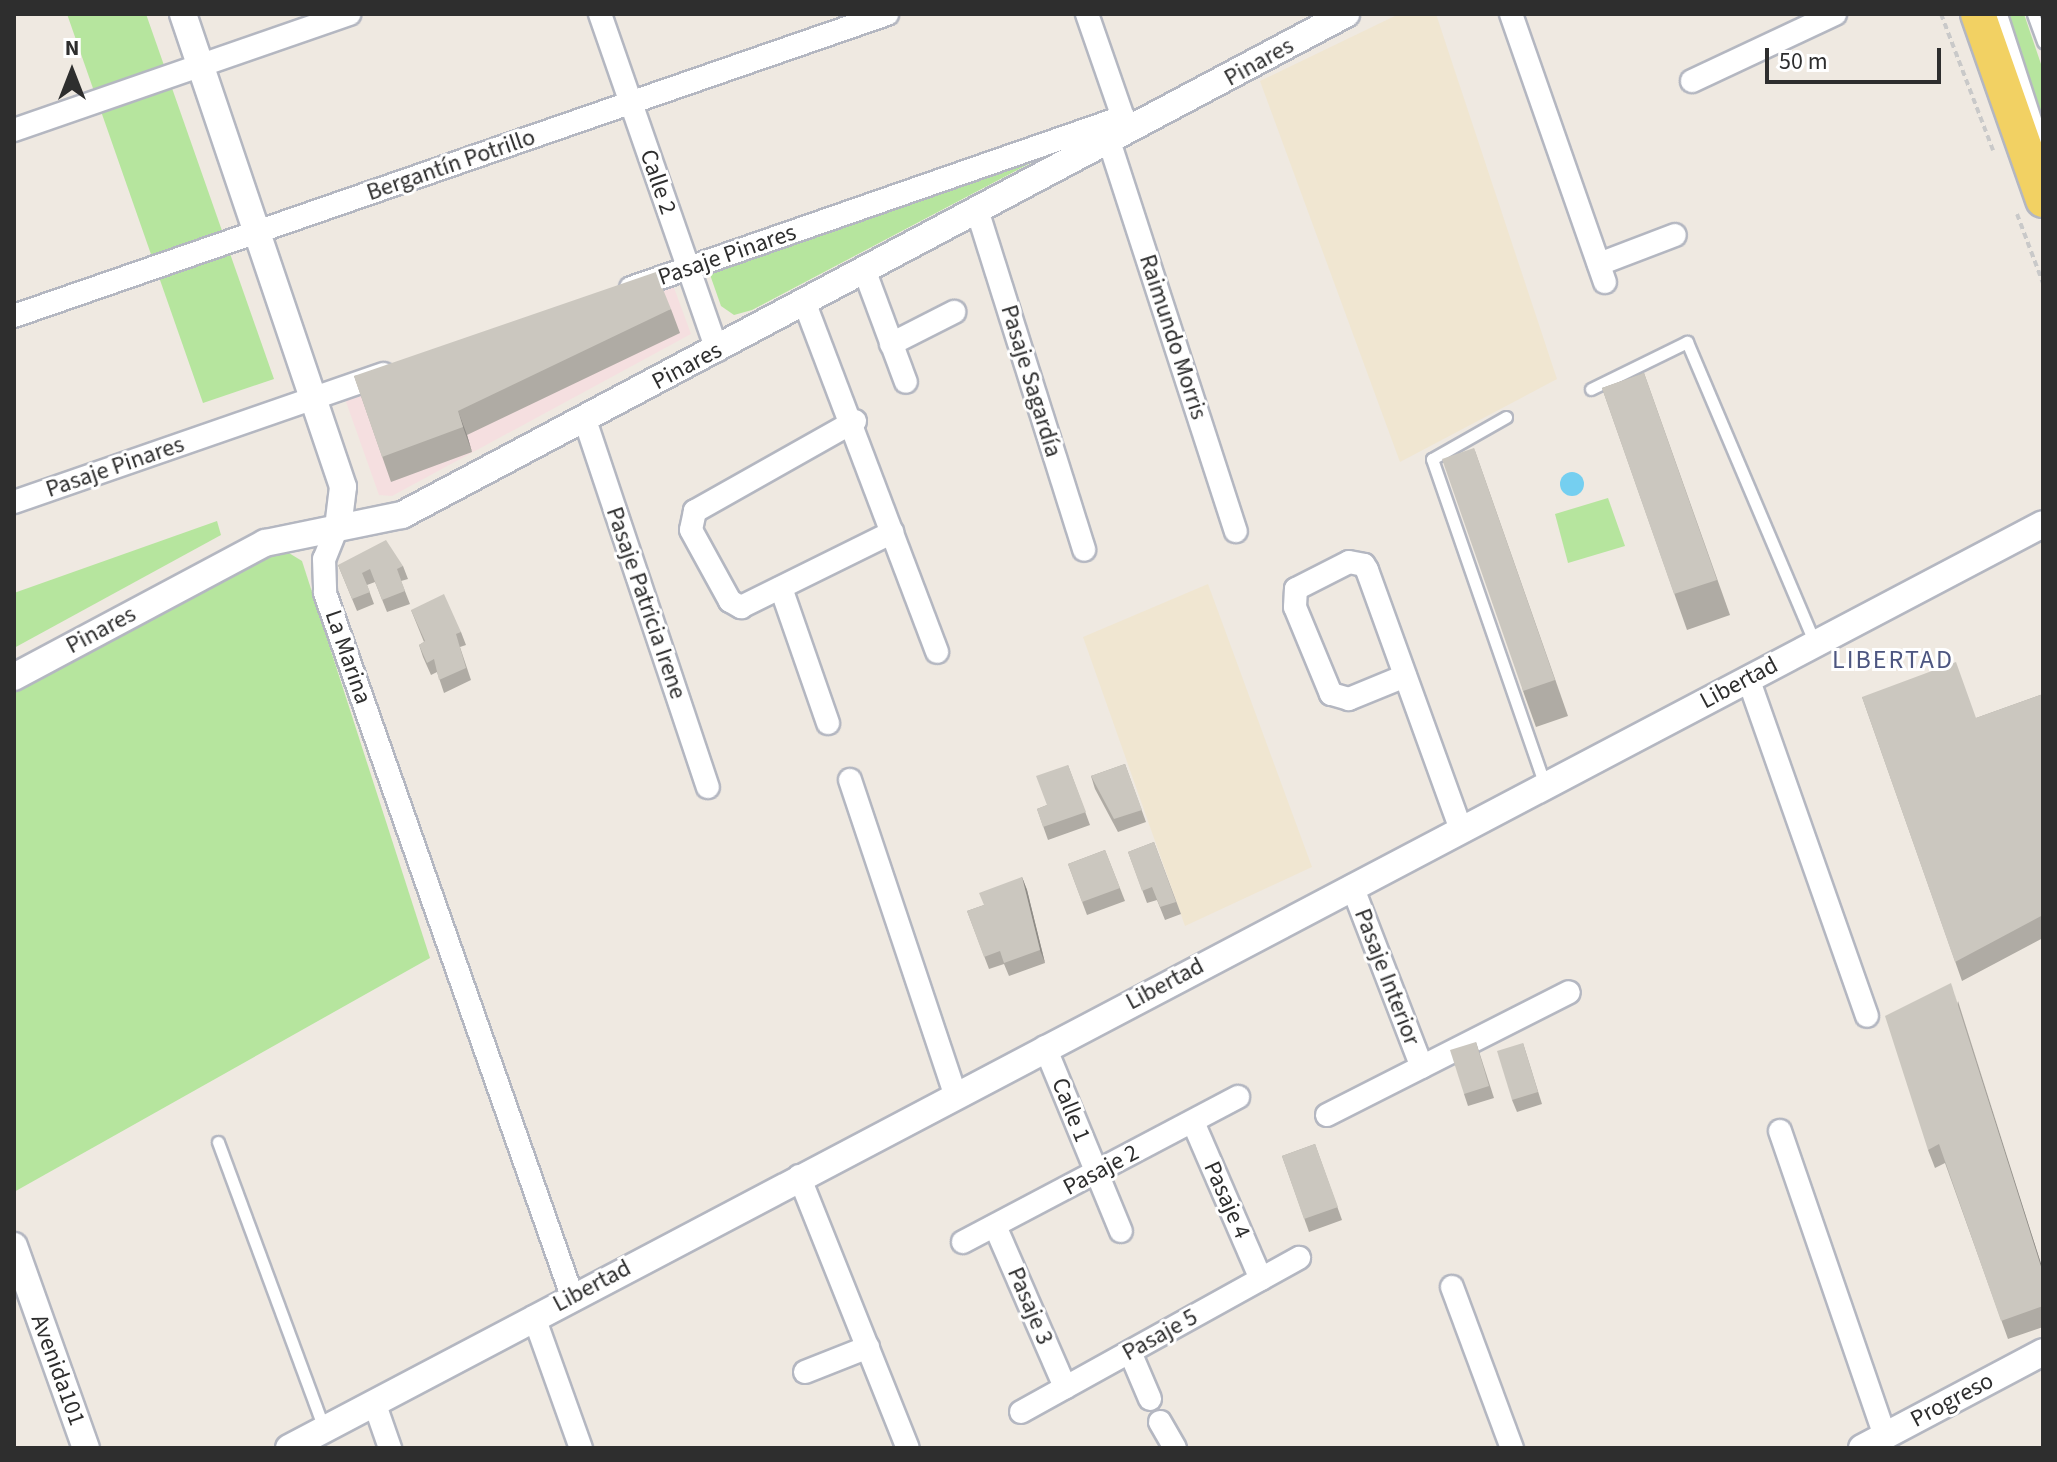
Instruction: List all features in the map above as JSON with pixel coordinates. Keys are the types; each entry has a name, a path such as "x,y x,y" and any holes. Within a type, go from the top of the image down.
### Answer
{"main road":[{"path":"1978,14 2029,204"}],"street":[{"name":"La Marina","path":"183,14 343,487 338,525 324,559 325,593 572,1296"},
{"path":"14,130 349,14"},
{"name":"Calle 2","path":"600,14 717,350"},
{"name":"Bergantín Potrillo","path":"14,316 887,14"},
{"name":"Raimundo Morris","path":"1087,14 1236,531"},
{"name":"Pinares","path":"14,677 249,550 338,525 402,515 978,213 1120,131 1346,14"},
{"path":"1511,14 1602,273 1675,235"},
{"path":"1692,81 1835,14"},
{"name":"Pasaje Pinares","path":"613,294 1120,131"},
{"name":"Pasaje Sagardía","path":"978,213 1084,550"},
{"path":"865,272 906,382"},
{"path":"805,304 855,421 937,652"},
{"path":"891,344 954,312"},
{"name":"Pasaje Pinares","path":"14,502 403,367"},
{"name":"Pasaje Patricia Irene","path":"585,420 708,787"},
{"path":"855,421 690,519 732,604 745,606 893,532"},
{"name":"Libertad","path":"289,1448 799,1176 2043,524"},
{"path":"1405,676 1349,699 1331,694 1295,607 1296,589 1349,562 1364,565 1405,676 1461,829"},
{"path":"781,588 828,723"},
{"path":"1748,678 1867,1016"},
{"path":"850,780 955,1094"},
{"name":"Pasaje Interior","path":"1352,886 1422,1067"},
{"path":"1327,1115 1569,992"},
{"name":"Calle 1","path":"1045,1047 1121,1231"},
{"name":"Pasaje 2","path":"963,1242 1238,1097"},
{"name":"Pasaje 4","path":"1193,1122 1261,1279"},
{"path":"1780,1131 1873,1442"},
{"path":"799,1176 908,1448"},
{"name":"Pasaje 3","path":"995,1226 1065,1387"},
{"name":"Avenida101","path":"14,1246 86,1448"},
{"name":"Pasaje 5","path":"1021,1412 1299,1258"},
{"path":"1452,1287 1512,1448"},
{"path":"534,1317 581,1448"},
{"path":"805,1372 868,1347"},
{"path":"1130,1352 1150,1399"},
{"name":"Progreso","path":"1873,1442 2043,1352"},
{"path":"374,1402 390,1448"},
{"path":"1160,1422 1175,1448"}],"lane":[{"path":"2001,14 2043,143"},
{"path":"2033,14 2043,42"},
{"path":"1591,389 1687,342 1816,643"},
{"path":"1506,417 1432,459 1545,785"},
{"path":"218,1142 324,1429"}],"path":[{"path":"1941,14 1998,163"},
{"path":"2029,204 2043,283"}],"shaded area":[{"path":"1399,14 1436,14 1557,379 1400,462 1260,81"},
{"path":"673,285 691,334 392,496 379,495 344,396"},
{"path":"1208,584 1312,867 1185,926 1083,637"}],"green space":[{"path":"67,14 146,14 274,379 203,403"},
{"path":"2007,14 2024,14 2043,70 2043,127"},
{"path":"1065,145 752,310 734,315 721,306 708,269"},
{"path":"1608,498 1625,546 1568,563 1555,514"},
{"path":"217,521 221,535 14,648 14,593"},
{"path":"284,550 302,561 430,958 14,1192 14,688"}],"water":[{"path":"1572,472 1581,475 1584,484 1581,493 1572,496 1563,493 1560,484 1563,475"}],"building":[{"path":"656,272 671,309 458,411 463,427 382,457 354,376"},
{"path":"1644,373 1717,580 1674,594 1602,388"},
{"path":"1474,448 1555,680 1523,691 1442,459"},
{"path":"386,540 403,566 397,569 405,591 382,600 370,569 362,573 370,592 352,599 338,565"},
{"path":"444,594 461,632 456,634 466,668 439,680 434,659 427,663 419,645 425,641 411,610"},
{"path":"1956,662 1976,718 2043,694 2043,915 1955,962 1862,697"},
{"path":"1125,764 1142,810 1114,819 1091,776"},
{"path":"1068,765 1086,812 1043,827 1037,809 1047,805 1036,776"},
{"path":"1154,842 1176,902 1160,907 1152,887 1142,891 1128,852"},
{"path":"1105,850 1120,888 1082,902 1068,864"},
{"path":"1022,877 1040,950 1004,963 1000,951 984,957 967,911 984,905 979,893"},
{"path":"1951,983 2043,1273 2043,1306 2001,1321 1939,1144 1928,1150 1885,1016"},
{"path":"1476,1042 1489,1086 1464,1094 1450,1050"},
{"path":"1523,1043 1538,1092 1512,1100 1497,1051"},
{"path":"1315,1144 1338,1207 1304,1219 1282,1156"}],"district":[{"name":"LIBERTAD","path":"1893,660"}]}
